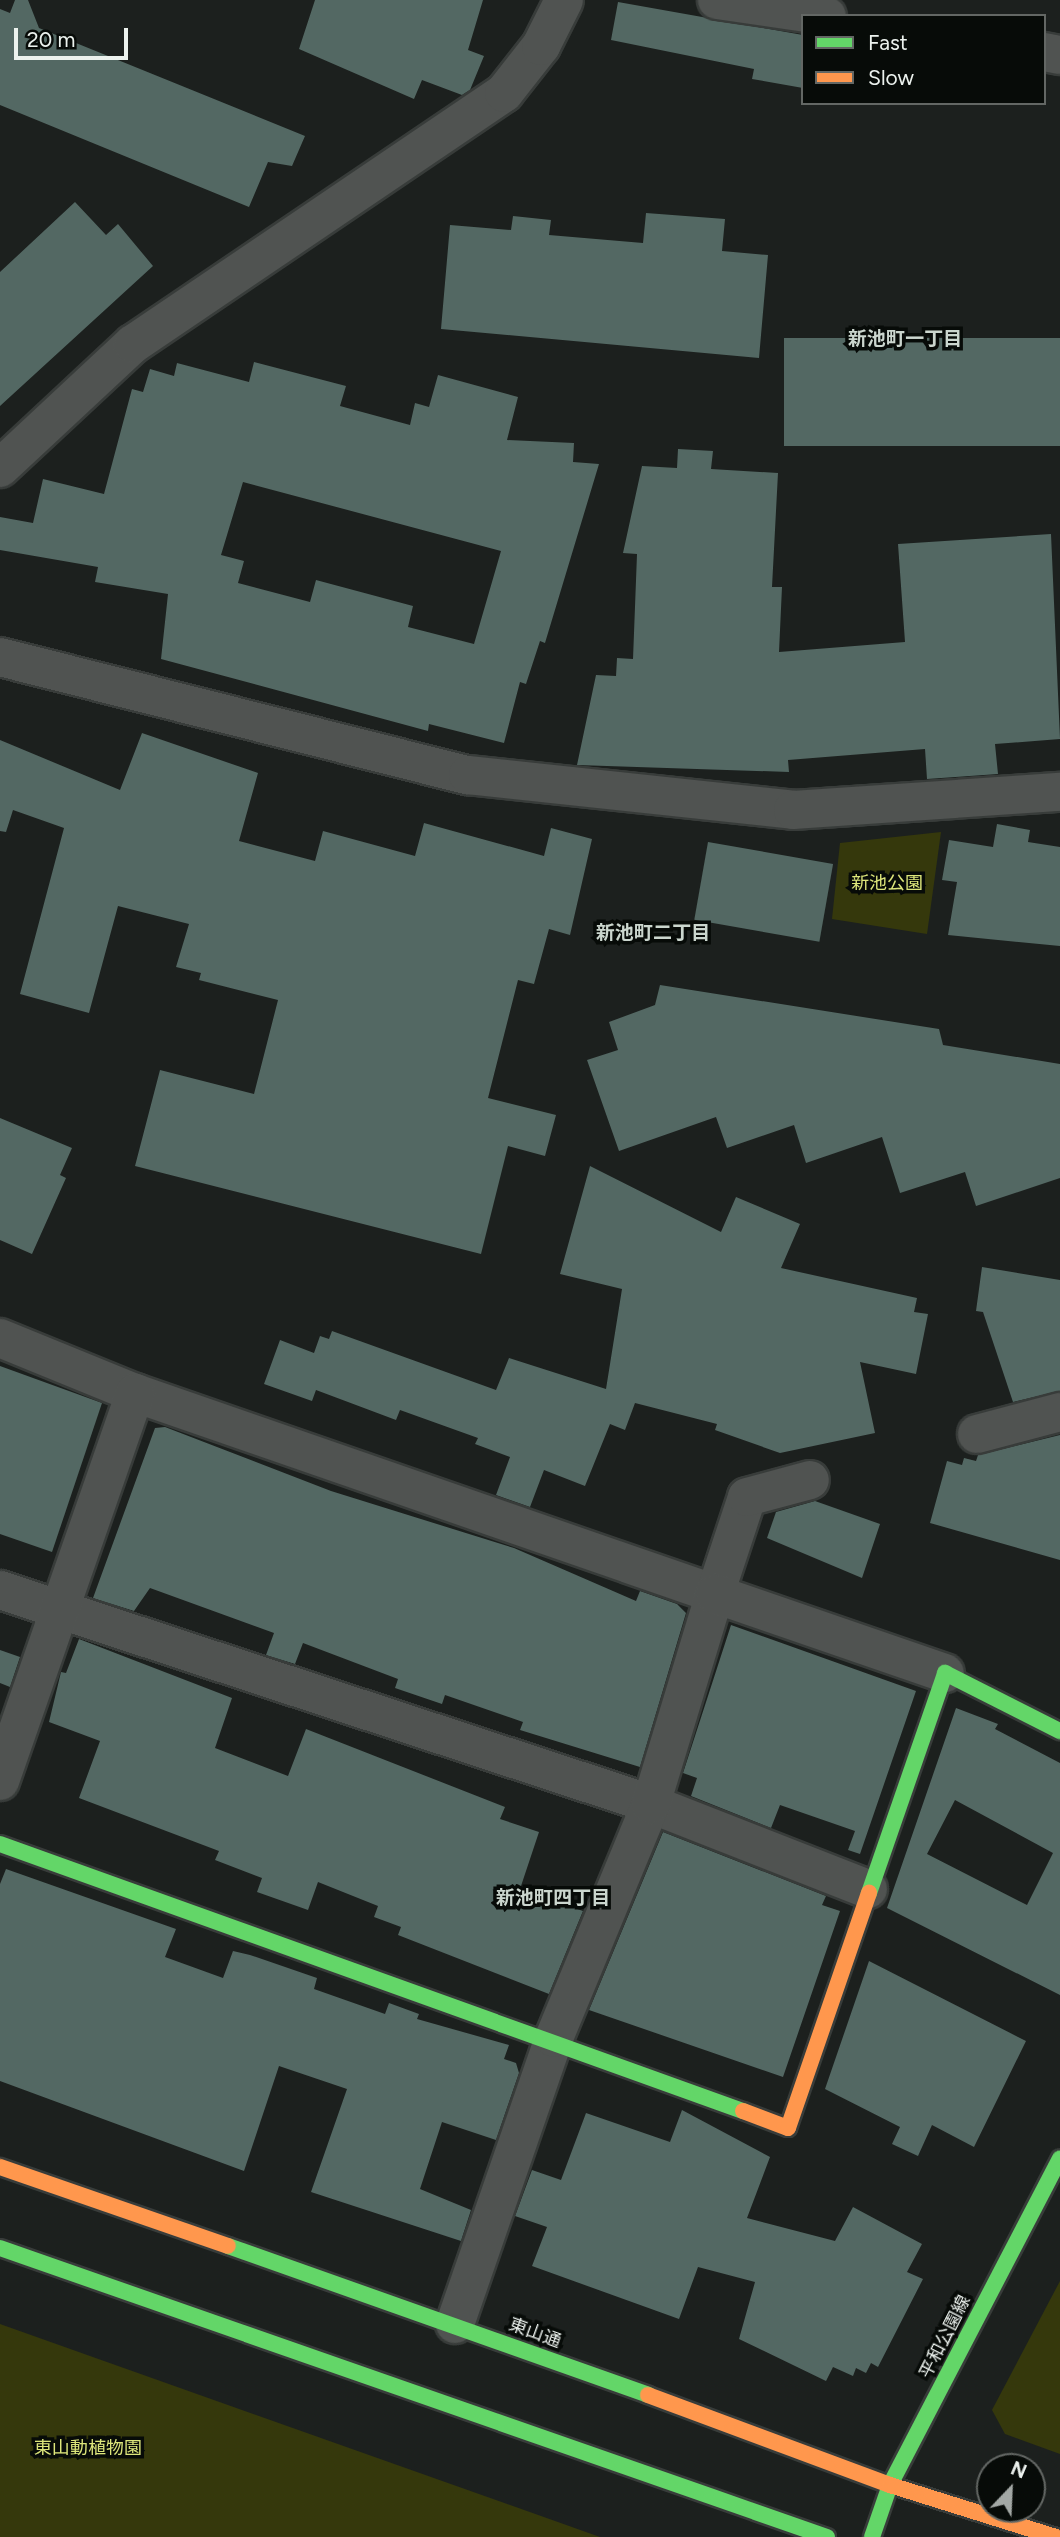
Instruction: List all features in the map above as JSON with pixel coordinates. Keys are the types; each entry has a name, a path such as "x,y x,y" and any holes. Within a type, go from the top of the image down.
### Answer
{"main road":[{"path":"0,1844 554,2038 788,2128 868,1889 945,1673 1060,1731"},
{"name":"平和公園線","path":"872,2537 890,2485 1060,2159"},
{"name":"東山通","path":"0,2166 455,2323 890,2485 1056,2537"},
{"path":"0,2248 827,2537"}],"street":[{"path":"0,468 133,344 504,93 541,46 564,0"},
{"path":"717,0 813,14"},
{"path":"0,657 468,775 793,810 1060,792"},
{"path":"0,1338 135,1393 945,1673"},
{"path":"0,1781 62,1615 135,1393"},
{"path":"977,1434 1060,1412"},
{"path":"455,2323 554,2038 651,1804 747,1497 810,1480"},
{"path":"0,1590 62,1615 651,1804 868,1889"}],"green space":[{"name":"新池公園","path":"941,832 927,934 832,919 840,843"},
{"path":"1060,2281 1060,2454 1005,2434 992,2410"},
{"name":"東山動植物園","path":"0,2324 600,2537 0,2537"}],"building":[{"path":"15,0 28,0 39,28 305,136 292,166 268,162 249,207 0,105 0,9 10,13"},
{"path":"315,0 483,0 468,50 484,56 470,90 462,95 422,80 414,99 299,49"},
{"path":"618,2 801,35 801,88 752,79 754,69 611,40"},
{"path":"75,202 106,235 118,224 153,266 0,406 0,272"},
{"path":"646,213 725,219 722,251 768,255 759,358 441,329 450,225 511,230 513,216 551,220 549,235 643,243"},
{"path":"784,338 1060,338 1060,446 784,446"},
{"path":"254,362 346,386 340,406 410,425 415,403 429,407 438,375 518,397 507,440 574,443 573,462 599,464 545,643 540,641 526,684 520,682 504,743 429,724 428,731 161,659 168,594 95,582 98,567 0,550 0,517 33,523 43,479 104,494 132,389 143,392 150,369 174,376 177,363 249,382","holes":["243,482 501,551 474,644 408,627 413,606 316,580 310,602 238,583 244,561 221,555"]},
{"path":"678,449 713,451 711,469 778,473 772,587 782,587 779,652 905,642 898,544 1051,534 1060,739 995,744 998,774 927,779 925,749 788,760 789,772 577,765 596,675 616,676 617,658 633,659 637,554 623,553 642,466 677,468"},
{"path":"142,733 258,773 239,841 315,861 323,831 415,856 424,823 544,856 551,828 592,839 570,935 549,929 534,984 518,980 488,1098 556,1115 545,1156 508,1146 481,1254 135,1166 160,1070 254,1094 278,1000 199,980 201,973 176,967 189,924 118,906 89,1013 20,994 64,828 13,810 6,832 0,831 0,740 120,790"},
{"path":"997,824 1030,830 1028,842 1060,847 1060,946 948,935 957,882 942,880 949,840 993,847"},
{"path":"708,842 833,864 819,942 694,920"},
{"path":"660,985 939,1029 943,1045 1060,1064 1060,1178 976,1206 965,1172 900,1193 882,1137 806,1163 794,1125 727,1148 716,1117 619,1151 587,1060 618,1050 609,1022 655,1005"},
{"path":"0,1118 72,1148 60,1175 66,1178 32,1254 0,1240"},
{"path":"590,1166 721,1232 736,1197 800,1224 781,1268 917,1298 914,1312 928,1314 916,1374 860,1362 875,1433 780,1453 715,1430 717,1424 635,1403 625,1430 610,1424 585,1486 544,1470 530,1507 496,1495 510,1457 475,1444 478,1438 400,1410 396,1420 316,1390 312,1401 264,1384 280,1340 314,1353 320,1336 329,1339 332,1331 496,1390 509,1358 606,1389 622,1289 560,1274"},
{"path":"982,1267 1060,1280 1060,1391 1013,1402 983,1312 976,1311"},
{"path":"0,1366 102,1403 52,1552 0,1534"},
{"path":"165,1427 331,1491 514,1548 636,1601 640,1591 677,1604 686,1613 640,1767 520,1730 523,1722 445,1695 442,1704 395,1688 398,1679 303,1643 295,1664 266,1655 274,1633 150,1588 134,1611 93,1598 155,1428"},
{"path":"1060,1435 1060,1560 930,1523 947,1461 962,1465 964,1458 976,1461 978,1455"},
{"path":"815,1501 880,1524 862,1578 767,1538 776,1512"},
{"path":"731,1625 916,1691 860,1854 848,1850 855,1831 780,1805 771,1828 691,1796 697,1778 683,1773"},
{"path":"79,1639 232,1698 215,1748 288,1776 306,1729 505,1807 500,1819 539,1832 520,1889 583,1911 549,1994 398,1935 401,1927 374,1917 378,1906 318,1882 308,1910 257,1892 262,1878 215,1860 219,1851 79,1798 100,1741 49,1722 61,1672 66,1673"},
{"path":"0,1650 20,1657 10,1687 0,1683"},
{"path":"956,1708 998,1724 995,1729 1060,1763 1060,1995 887,1908","holes":["955,1800 1053,1853 1027,1905 927,1854"]},
{"path":"663,1832 826,1896 822,1905 840,1911 783,2077 589,2010"},
{"path":"6,1869 176,1929 165,1957 223,1978 233,1951 317,1978 314,1989 385,2014 389,2003 419,2014 417,2019 509,2045 504,2059 516,2063 519,2073 496,2140 442,2122 420,2189 471,2210 461,2241 311,2192 347,2089 279,2066 244,2171 0,2081 0,1884"},
{"path":"869,1961 1026,2041 974,2147 932,2125 918,2156 892,2144 900,2127 825,2089"},
{"path":"682,2110 770,2157 747,2218 835,2241 853,2207 922,2244 907,2272 923,2279 878,2367 871,2363 866,2373 856,2368 853,2376 833,2367 826,2381 739,2339 755,2282 698,2267 679,2319 532,2266 547,2227 515,2216 532,2170 561,2180 586,2113 670,2142"}],"traffic: fast":[{"path":"869,1893 945,1673 1060,1731"},
{"path":"0,1844 743,2111"},
{"path":"872,2537 890,2485 1060,2159"},
{"path":"228,2246 648,2395"},
{"path":"0,2248 827,2537"}],"traffic: slow":[{"path":"743,2111 788,2128 869,1893"},
{"path":"0,2167 228,2246"},
{"path":"648,2395 890,2485 1056,2537"}],"district":[{"name":"新池町一丁目","path":"905,339"},
{"name":"新池町二丁目","path":"653,933"},
{"name":"新池町四丁目","path":"553,1898"}]}
